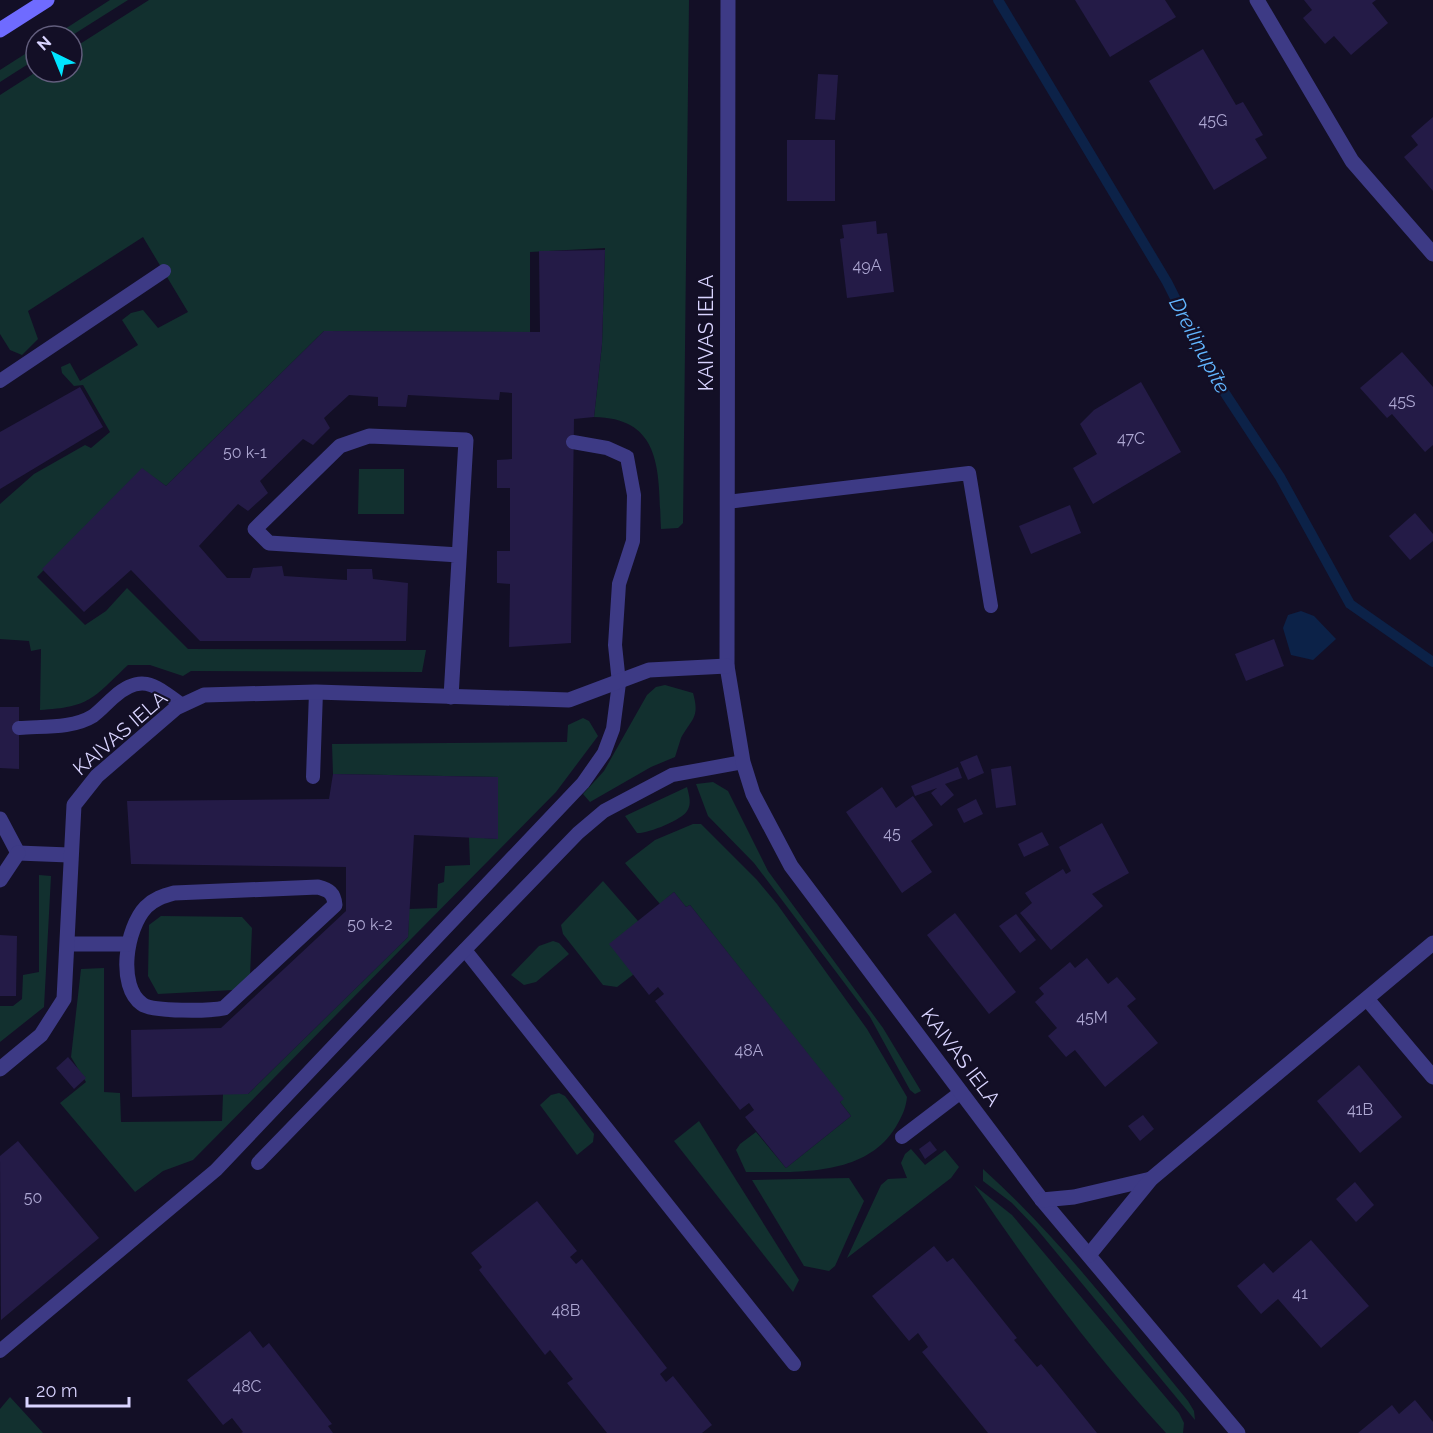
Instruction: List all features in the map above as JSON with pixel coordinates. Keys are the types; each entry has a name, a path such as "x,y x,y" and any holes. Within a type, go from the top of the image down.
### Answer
{"main road":[{"path":"0,30 47,0"}],"street":[{"name":"KAIVAS IELA","path":"728,0 727,666 743,762 753,794 791,866 1042,1200 1238,1433"},
{"path":"1257,0 1352,160 1433,254"},
{"path":"451,697 466,440 369,436 340,446 255,529 269,543 459,555"},
{"name":"KAIVAS IELA","path":"0,1069 41,1035 64,999 68,944 69,855 74,805 96,776 182,705 204,695 316,692 569,700 649,670 727,666"},
{"path":"0,819 18,853"},
{"path":"18,853 69,855"},
{"path":"0,880 18,853"},
{"path":"318,886 329,890 334,897 334,905 224,1008 213,1010 145,1007 134,997 128,985 128,944 135,923 146,907 160,897 174,893 318,886"},
{"path":"1089,1255 1151,1179 1433,942"},
{"path":"68,944 128,944"},
{"path":"1367,999 1433,1077"},
{"path":"1042,1200 1074,1197 1151,1179"}],"lane":[{"path":"1,378 164,271"},
{"path":"0,1351 216,1170 583,783 604,753 610,737 619,683 615,645 619,584 633,541 634,495 627,457 607,448 573,442"},
{"path":"727,502 969,473 991,606"},
{"path":"19,728 75,724 93,716 126,686 140,682 159,688 182,705"},
{"path":"313,777 316,692"},
{"path":"258,1163 578,833 604,811 672,775 743,762"},
{"path":"465,950 794,1364"},
{"path":"902,1137 961,1092"}],"green space":[{"path":"110,0 128,0 84,28 84,24 73,24"},
{"path":"149,0 689,0 683,523 678,528 661,529 657,471 646,439 634,427 617,420 594,417 602,344 605,248 530,252 530,332 324,331 166,486 142,469 37,577 85,625 106,611 127,588 188,649 426,650 422,672 191,671 183,676 150,665 128,665 89,699 57,709 40,710 41,649 31,651 29,641 0,639 0,504 34,474 85,445 91,448 110,432 83,385 74,386 62,373 61,367 70,363 80,381 138,345 122,320 131,313 143,310 158,328 188,312 143,237 28,311 38,339 22,355 10,350 0,334 0,95 24,80 24,84 84,84 84,41"},
{"path":"24,55 24,67 0,82 0,70"},
{"path":"359,469 404,469 404,514 358,514"},
{"path":"665,685 693,693 696,708 694,717 681,738 675,757 651,767 590,802 583,794 604,771 647,695 656,687"},
{"path":"583,718 589,721 598,736 556,792 193,1160 163,1171 135,1192 60,1103 86,1082 71,1057 81,969 104,968 104,1092 120,1093 121,1122 222,1121 223,1094 248,1094 408,937 409,909 437,908 438,884 444,882 445,866 470,865 469,837 498,839 498,777 333,774 332,744 567,742 568,725"},
{"path":"713,782 728,791 768,871 883,1028 921,1091 915,1094 910,1090 870,1017 754,863 708,816 696,784"},
{"path":"687,787 690,799 689,808 684,815 664,826 637,833 625,816"},
{"path":"693,824 701,824 757,880 777,904 867,1029 907,1097 898,1123 885,1141 869,1153 831,1168 810,1171 746,1172 736,1150 756,1132 786,1168 851,1116 840,1102 843,1099 690,905 686,907 674,892 660,904 625,863 655,840"},
{"path":"39,875 51,876 44,1007 0,1042 0,1006 13,1006 22,999 23,975 39,972"},
{"path":"603,881 638,921 634,974 617,987 603,985 563,934 561,925"},
{"path":"161,916 242,917 252,928 250,976 233,990 158,994 148,976 149,925"},
{"path":"553,941 559,943 569,954 536,982 524,985 511,975 539,946"},
{"path":"559,1093 565,1096 594,1134 593,1142 577,1155 540,1105 551,1095"},
{"path":"699,1121 799,1280 793,1292 674,1141"},
{"path":"911,1149 925,1165 945,1150 959,1167 951,1178 847,1258 881,1185 888,1179 907,1178 901,1163 905,1154"},
{"path":"983,1169 1038,1223 1090,1281 1188,1401 1194,1411 1195,1420 1036,1228 1012,1203 983,1181"},
{"path":"849,1178 864,1201 835,1266 829,1271 804,1266 752,1180"},
{"path":"974,1185 1012,1215 1179,1413 1184,1423 1183,1433 1166,1433 1114,1374 1019,1250"},
{"path":"10,1397 43,1433 0,1433 0,1409"}],"water":[{"path":"1301,611 1314,616 1336,639 1313,660 1291,655 1283,628 1288,615"}],"building":[{"path":"1075,0 1165,0 1176,17 1110,57"},
{"path":"1304,0 1376,0 1372,3 1388,23 1351,55 1334,36 1325,44 1303,18 1312,10"},
{"path":"1203,49 1236,105 1243,102 1263,135 1255,139 1267,158 1214,190 1149,81"},
{"path":"818,74 838,75 835,120 815,119"},
{"path":"1433,117 1433,191 1404,157 1418,145 1411,136"},
{"path":"787,140 835,140 835,201 787,201"},
{"path":"876,221 877,234 887,233 894,292 847,298 840,239 844,238 842,225"},
{"path":"605,250 602,344 594,417 574,419 571,643 509,647 510,584 497,583 497,551 510,551 510,488 497,488 497,460 512,459 512,393 500,392 499,400 408,395 406,407 378,406 378,397 349,395 324,418 330,428 313,445 303,439 260,481 268,493 248,511 238,504 199,546 227,578 250,578 253,568 282,566 284,576 347,580 347,569 372,569 373,579 408,583 406,641 200,641 131,570 84,612 42,569 142,468 166,486 324,331 540,332 539,251"},
{"path":"1402,352 1433,387 1433,445 1425,452 1392,414 1387,418 1360,388"},
{"path":"1141,382 1181,452 1093,504 1073,468 1097,454 1080,424 1094,410"},
{"path":"80,387 103,427 0,489 0,432"},
{"path":"1070,505 1081,533 1031,554 1019,526"},
{"path":"1415,513 1433,534 1433,541 1410,560 1389,536"},
{"path":"1274,639 1284,666 1246,681 1235,654"},
{"path":"0,707 19,707 19,769 0,768"},
{"path":"977,755 984,773 968,780 960,762"},
{"path":"1011,766 1016,805 996,808 991,769"},
{"path":"958,767 962,778 945,784 954,795 941,806 931,793 937,788 915,796 911,786"},
{"path":"333,774 498,777 498,839 414,835 408,937 248,1094 132,1097 131,1030 221,1028 346,911 346,867 131,864 127,801 329,799"},
{"path":"882,787 896,808 913,796 933,825 911,841 932,872 902,893 846,812"},
{"path":"976,799 983,814 964,823 957,809"},
{"path":"1102,823 1129,873 1092,894 1103,906 1051,950 1020,913 1032,903 1025,893 1063,869 1066,874 1071,871 1059,847"},
{"path":"1042,832 1049,845 1024,857 1018,844"},
{"path":"674,892 686,907 690,905 844,1099 840,1102 851,1116 786,1168 745,1117 754,1110 749,1103 740,1110 655,1001 664,994 658,987 649,995 609,944"},
{"path":"955,913 1016,992 989,1014 927,935"},
{"path":"1016,914 1036,940 1020,953 999,926"},
{"path":"0,935 17,936 16,996 0,996"},
{"path":"1087,958 1108,984 1117,977 1136,999 1127,1006 1158,1043 1105,1087 1075,1050 1066,1057 1048,1036 1057,1028 1035,1002 1044,994 1039,988 1070,962 1075,968"},
{"path":"68,1057 86,1078 74,1089 56,1068"},
{"path":"1359,1065 1402,1117 1360,1153 1317,1101"},
{"path":"1143,1115 1154,1129 1140,1141 1128,1126"},
{"path":"18,1141 99,1238 1,1320 0,1156"},
{"path":"930,1141 937,1150 925,1159 919,1149"},
{"path":"1355,1182 1374,1205 1356,1222 1336,1199"},
{"path":"537,1201 577,1251 570,1257 576,1264 582,1259 667,1368 660,1374 666,1382 673,1376 712,1425 702,1433 607,1433 567,1383 573,1379 550,1350 545,1355 479,1270 482,1267 471,1253"},
{"path":"1311,1240 1369,1306 1321,1348 1278,1299 1261,1314 1237,1286 1264,1263 1273,1273"},
{"path":"934,1246 947,1262 953,1258 1017,1338 1014,1340 1037,1367 1041,1364 1097,1433 988,1433 922,1352 928,1347 918,1333 909,1341 872,1296"},
{"path":"250,1331 263,1348 269,1343 332,1424 328,1426 333,1433 241,1433 243,1432 232,1418 223,1425 187,1380"},
{"path":"1415,1400 1433,1422 1433,1433 1358,1433 1392,1405 1399,1414"}],"waterway":[{"name":"Dreiliņupīte","path":"998,0 1167,282 1217,381 1280,477 1350,604 1433,662"}]}
